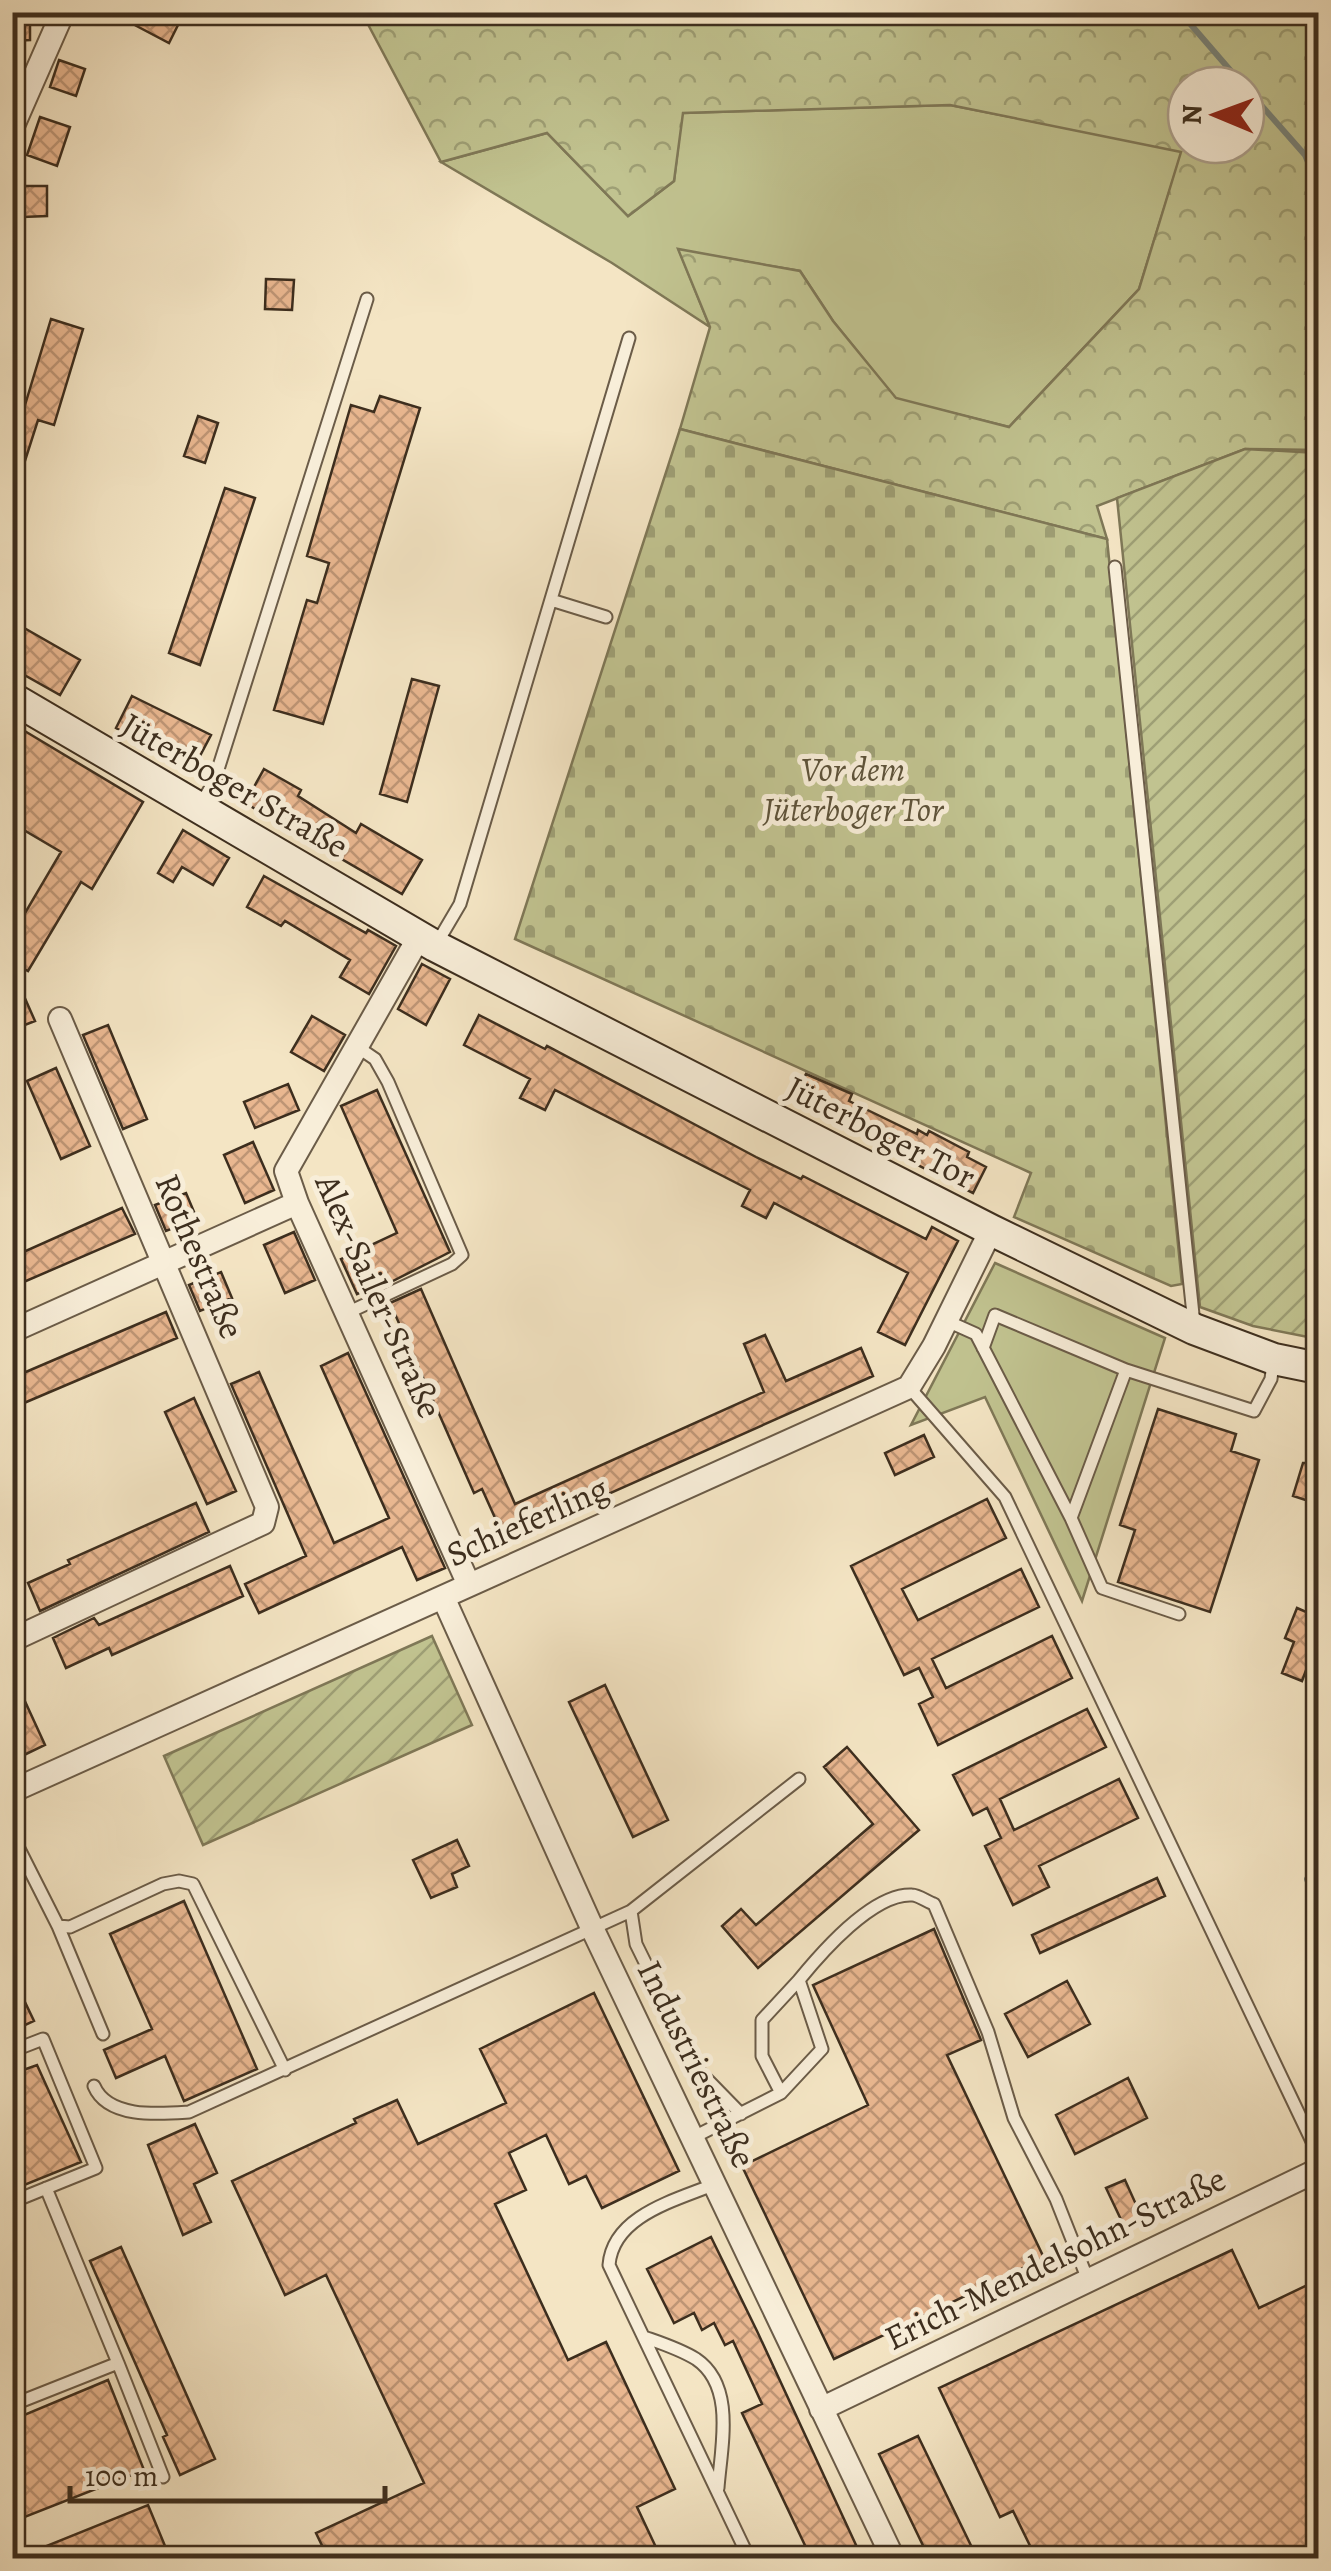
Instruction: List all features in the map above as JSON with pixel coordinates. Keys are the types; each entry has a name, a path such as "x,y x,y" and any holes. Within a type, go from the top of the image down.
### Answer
{"main road":[{"name":"Jüterboger Straße","path":"16,708 199,808 427,942"},
{"name":"Jüterboger Tor","path":"427,942 991,1230 1194,1329 1274,1358 1318,1368"}],"street":[{"path":"12,128 63,12"},
{"name":"Alex-Sailer-Straße","path":"427,942 356,1046 289,1163 287,1181 469,1585"},
{"name":"Rothestraße","path":"12,1640 263,1522 267,1507 60,1018"},
{"path":"12,1331 297,1203"},
{"path":"910,1387 991,1230"},
{"name":"Schieferling","path":"14,1785 910,1387"},
{"name":"Industriestraße","path":"443,1597 593,1930 892,2558"},
{"name":"Erich-Mendelsohn-Straße","path":"821,2409 1318,2170"}],"lane":[{"path":"199,808 214,782 367,299"},
{"path":"427,942 460,904 629,338"},
{"path":"1115,567 1194,1329"},
{"path":"551,600 606,617"},
{"path":"347,1313 452,1264 462,1255 388,1082 375,1059 356,1046"},
{"path":"983,1348 995,1316 1126,1370 1254,1410 1271,1379 1274,1358"},
{"path":"947,1320 976,1334 1071,1518 1102,1588 1179,1614"},
{"path":"1071,1518 1126,1370"},
{"path":"910,1387 1004,1497 1318,2154"},
{"path":"94,2086 97,2094 122,2109 150,2115 189,2112 631,1912 799,1780"},
{"path":"12,1835 58,1926 104,2034"},
{"path":"58,1926 70,1926 163,1884 193,1884 285,2070"},
{"path":"781,2094 762,2056 762,2020 827,1947 876,1906 912,1895 934,1904 988,2032 1014,2118 1056,2199 1088,2280"},
{"path":"631,1912 636,1944 698,2070 741,2114"},
{"path":"694,2137 781,2094 822,2048 799,1980"},
{"path":"12,2051 43,2039 96,2168 12,2202"},
{"path":"716,2184 634,2222 612,2248 608,2265 750,2558"},
{"path":"46,2188 164,2477"},
{"path":"644,2337 698,2360 718,2390 722,2425 718,2492"},
{"path":"12,2405 118,2363"}],"green space":[{"path":"362,13 1318,13 1318,450 1245,449 1097,506 1107,539 680,429 710,327 678,249 800,271 833,321 896,398 1009,427 1139,289 1177,165 1266,165 1266,65 1166,65 1166,149 950,105 683,113 674,181 628,216 547,133 441,162"},
{"path":"950,105 1166,148 1166,165 1178,165 1139,289 1009,427 896,399 833,321 800,271 679,250 710,327 612,263 441,162 547,133 628,216 674,181 682,113"},
{"name":"Vor dem Jüterboger Tor","path":"680,429 1107,539 1182,1284 1171,1286 1014,1217 1031,1173 515,939"},
{"path":"1245,449 1318,453 1318,1339 1253,1326 1200,1307 1117,498"},
{"path":"995,1263 1165,1338 1082,1601 985,1397 911,1425"},
{"path":"432,1636 472,1725 203,1845 164,1756"}],"building":[{"path":"12,12 30,12 30,40 12,41"},
{"path":"110,12 159,12 179,23 169,43"},
{"path":"59,60 85,69 76,96 50,87"},
{"path":"40,117 70,127 57,166 27,155"},
{"path":"23,186 47,186 47,216 23,217"},
{"path":"266,279 294,280 292,310 265,309"},
{"path":"51,319 83,329 54,425 38,420 16,489 12,488 12,412 22,415"},
{"path":"380,396 420,408 323,724 274,710 307,600 317,603 329,563 307,556 351,405 374,412"},
{"path":"198,416 218,423 205,463 184,456"},
{"path":"225,488 255,498 200,665 169,653"},
{"path":"12,621 80,660 60,695 12,668"},
{"path":"412,679 439,686 407,802 380,794"},
{"path":"132,696 211,735 192,771 116,728"},
{"path":"23,730 143,802 92,889 81,882 28,971 12,962 12,935 61,852 12,823 12,748"},
{"path":"264,769 301,790 298,796 356,833 361,824 422,860 402,894 245,803"},
{"path":"183,830 229,858 213,885 182,867 173,882 158,873"},
{"path":"264,876 396,946 369,994 340,977 350,960 285,921 281,926 247,907"},
{"path":"422,964 450,979 426,1025 398,1009"},
{"path":"12,969 35,1021 12,1030"},
{"path":"479,1015 926,1239 932,1227 958,1241 905,1345 878,1332 908,1273 774,1203 766,1218 742,1206 750,1190 555,1090 545,1110 520,1098 530,1079 464,1045"},
{"path":"312,1016 345,1035 324,1071 291,1052"},
{"path":"108,1025 147,1119 123,1129 83,1035"},
{"path":"56,1068 90,1146 61,1159 27,1081"},
{"path":"806,1074 852,1094 849,1101 917,1134 918,1130 927,1135 929,1131 969,1152 967,1157 986,1167 973,1193 914,1163 915,1160 821,1116 827,1104 799,1089"},
{"path":"288,1084 299,1110 255,1128 244,1102"},
{"path":"377,1090 450,1252 383,1286 382,1283 357,1294 341,1259 397,1233 341,1106"},
{"path":"253,1142 274,1190 245,1203 224,1155"},
{"path":"186,1193 197,1219 166,1231 155,1205"},
{"path":"122,1208 135,1234 12,1287 12,1257"},
{"path":"294,1232 315,1280 285,1293 264,1245"},
{"path":"221,1272 232,1298 200,1311 189,1285"},
{"path":"421,1289 515,1504 764,1392 744,1344 765,1335 786,1381 861,1348 873,1376 505,1540 482,1489 474,1493 390,1303"},
{"path":"166,1312 177,1338 24,1403 14,1377"},
{"path":"348,1353 445,1568 417,1580 402,1547 259,1613 245,1584 306,1556 231,1384 259,1372 334,1543 389,1518 321,1366"},
{"path":"194,1398 236,1491 207,1504 165,1412"},
{"path":"1158,1409 1236,1434 1231,1451 1259,1460 1210,1612 1118,1582 1135,1530 1120,1525"},
{"path":"924,1435 934,1457 895,1475 885,1453"},
{"path":"1303,1463 1318,1463 1318,1504 1293,1496"},
{"path":"987,1499 1006,1538 902,1589 918,1620 1021,1569 1039,1607 932,1659 946,1688 1052,1636 1072,1678 938,1745 919,1704 933,1697 919,1668 904,1675 851,1566"},
{"path":"196,1503 209,1532 40,1611 28,1583 70,1564 68,1560"},
{"path":"230,1566 243,1596 112,1655 109,1648 66,1668 53,1638 94,1618 99,1625"},
{"path":"1297,1608 1318,1617 1318,1638 1302,1681 1282,1673 1294,1642 1285,1638"},
{"path":"12,1673 45,1745 22,1756 12,1734"},
{"path":"605,1685 668,1820 633,1837 569,1702"},
{"path":"1087,1709 1106,1747 1000,1799 1014,1830 1119,1779 1138,1818 1039,1866 1049,1887 1013,1905 985,1846 1001,1838 987,1808 973,1815 953,1775"},
{"path":"847,1747 919,1830 758,1968 722,1926 741,1909 756,1925 873,1824 824,1767"},
{"path":"457,1840 469,1866 452,1874 457,1887 431,1898 413,1860"},
{"path":"1157,1878 1165,1896 1040,1953 1032,1935"},
{"path":"184,1901 257,2069 184,2101 165,2056 116,2078 104,2050 152,2029 110,1934"},
{"path":"934,1929 981,2040 947,2055 1044,2258 834,2359 742,2166 868,2105 813,1985"},
{"path":"12,1975 34,2021 12,2031"},
{"path":"1067,1981 1090,2024 1028,2057 1005,2014"},
{"path":"594,1993 679,2171 602,2208 586,2176 569,2184 546,2135 509,2153 526,2190 495,2204 568,2360 606,2342 675,2489 637,2507 661,2558 459,2558 454,2548 433,2558 328,2558 316,2533 424,2483 326,2275 285,2295 232,2181 397,2100 418,2144 506,2103 480,2049"},
{"path":"37,2065 81,2162 12,2190 12,2074"},
{"path":"1128,2078 1147,2118 1075,2154 1056,2115"},
{"path":"195,2124 217,2173 194,2184 211,2222 183,2235 148,2145"},
{"path":"1125,2180 1143,2220 1125,2228 1106,2188"},
{"path":"711,2237 862,2558 811,2558 742,2413 762,2404 733,2341 725,2345 714,2323 702,2330 694,2313 674,2323 647,2269"},
{"path":"121,2247 215,2459 180,2475 163,2437 167,2435 90,2261"},
{"path":"1232,2250 1259,2308 1318,2280 1318,2366 1312,2368 1318,2382 1318,2558 1036,2558 1013,2511 1000,2517 939,2388"},
{"path":"108,2380 144,2470 12,2522 12,2420"},
{"path":"918,2436 977,2558 929,2558 879,2454"},
{"path":"148,2505 170,2558 17,2558"}],"waterway":[{"path":"1180,12 1226,65"},
{"path":"1266,111 1305,155 1318,185"},
{"path":"1318,1857 1307,1879 1318,1912"}]}
